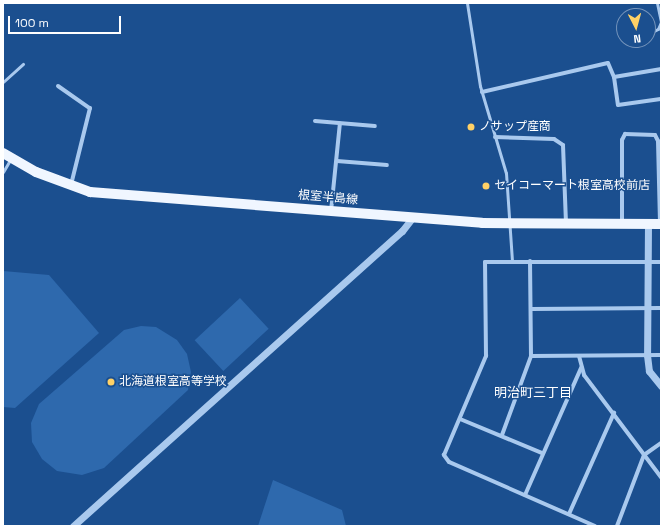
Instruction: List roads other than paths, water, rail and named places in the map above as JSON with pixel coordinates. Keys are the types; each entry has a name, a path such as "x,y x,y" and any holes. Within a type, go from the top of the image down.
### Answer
{"main road":[{"name":"根室半島線","path":"7,156 36,172 70,186 90,192 412,218 510,224 660,224"}],"street":[{"path":"482,92 608,63 614,77 618,105 661,99"},
{"path":"614,77 661,69"},
{"path":"58,86 90,108 70,186"},
{"path":"316,121 375,126"},
{"path":"331,211 340,123"},
{"path":"622,224 622,140 625,134 654,135 658,141 660,224"},
{"path":"495,137 554,139 563,145 566,224"},
{"path":"337,161 387,165"},
{"path":"73,526 402,232 412,218"},
{"path":"648,224 647,355 649,371 661,386"},
{"path":"502,435 531,356 530,261"},
{"path":"595,526 525,494 449,462 444,455 486,356 485,262 661,262"},
{"path":"531,309 661,308"},
{"path":"531,356 661,355"},
{"path":"579,356 581,368 661,477"},
{"path":"525,494 581,368"},
{"path":"569,514 614,413"},
{"path":"460,418 542,453"},
{"path":"617,526 644,455 661,443"}],"lane":[{"path":"467,3 482,92 506,173 512,261"},
{"path":"657,3 661,22"},
{"path":"3,82 23,64"},
{"path":"3,172 7,156"}],"place":[{"name":"ノサップ産商","path":"471,127"},
{"name":"セイコーマート根室高校前店","path":"486,186"},
{"name":"北海道根室高等学校","path":"111,382"}],"district":[{"name":"明治町三丁目","path":"533,393"}]}
